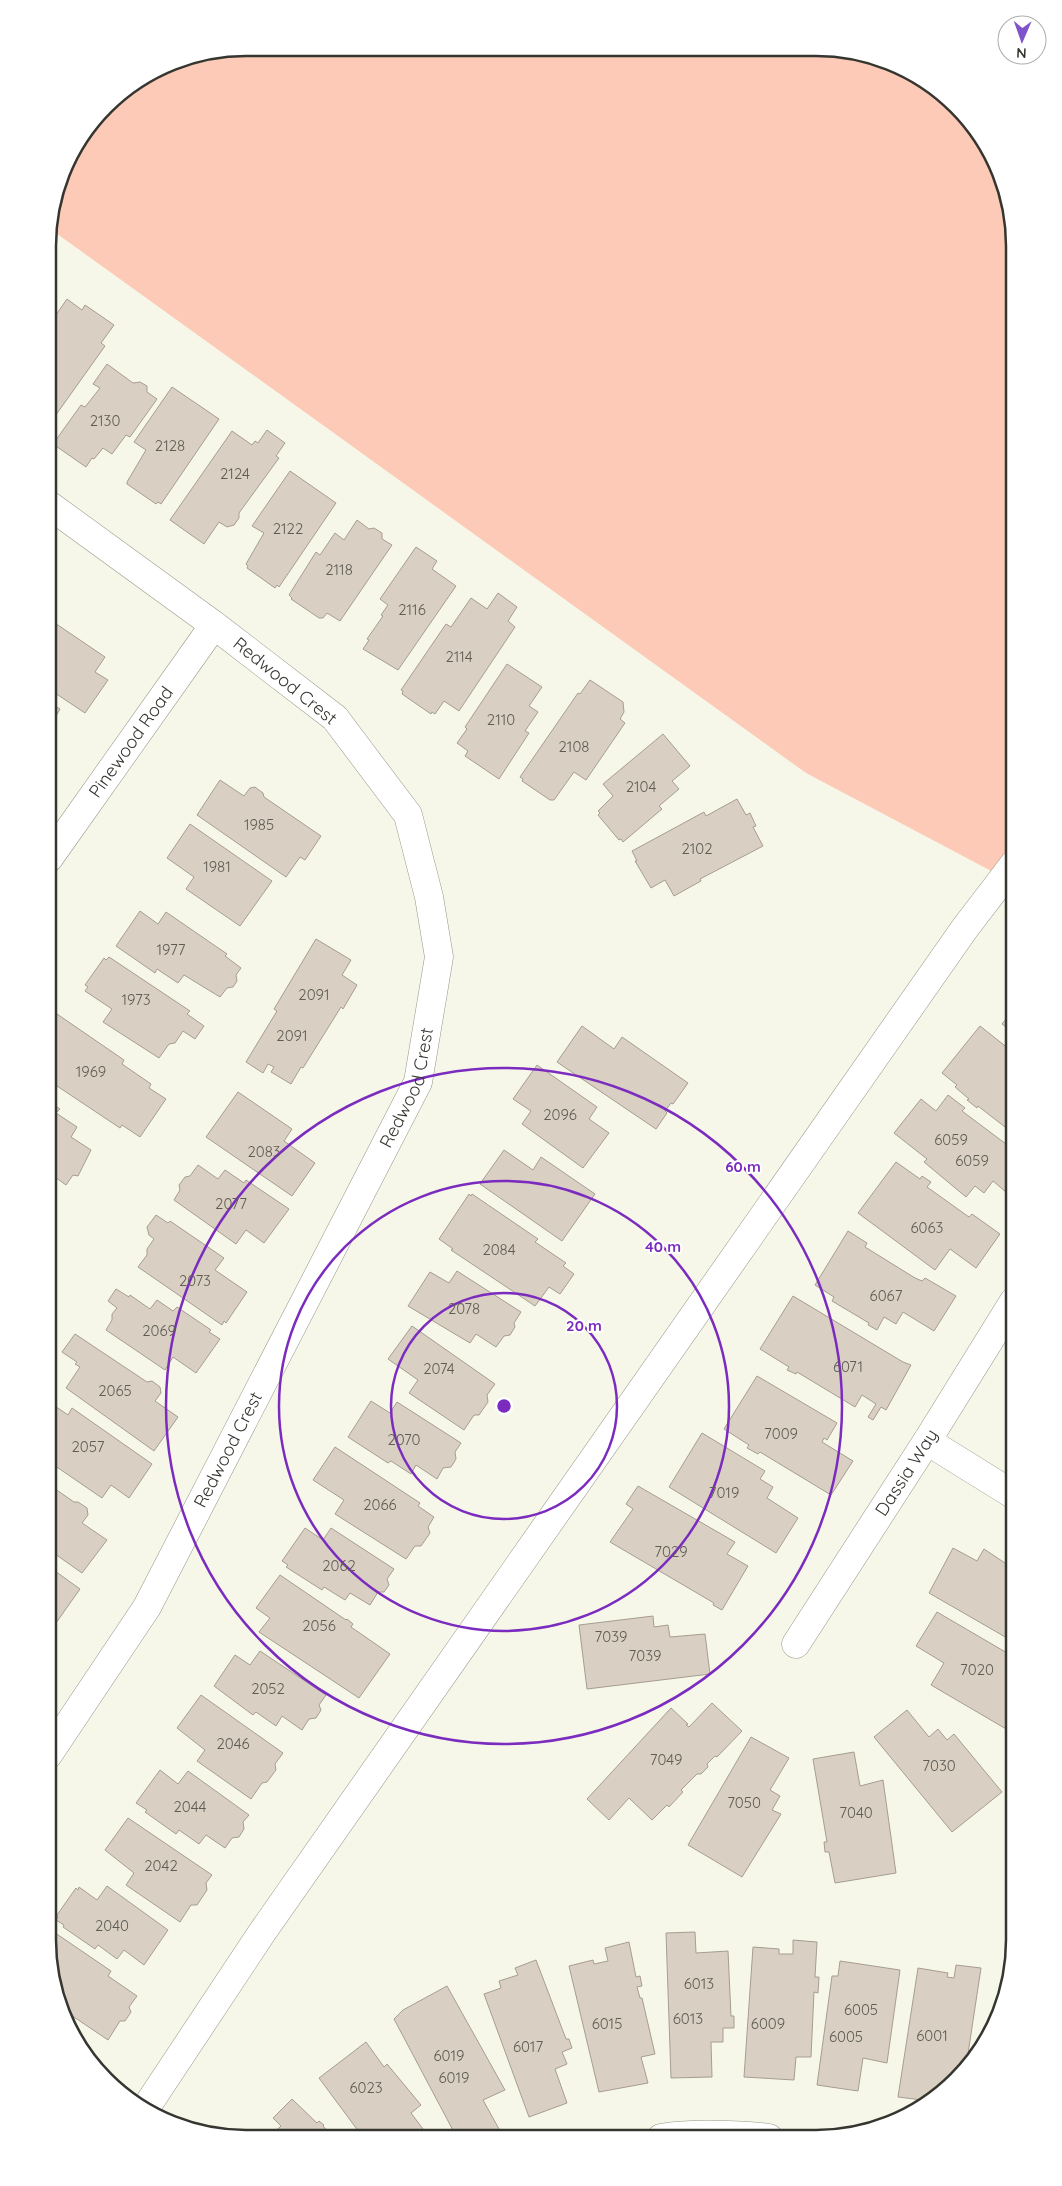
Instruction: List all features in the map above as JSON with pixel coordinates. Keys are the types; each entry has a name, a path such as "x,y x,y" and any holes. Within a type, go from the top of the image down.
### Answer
{"street":[{"name":"Redwood Crest","path":"56,510 214,625 335,718 408,815 429,897 439,957 418,1082 147,1607 56,1743"},
{"name":"Pinewood Road","path":"56,847 214,625"},
{"path":"149,2103 261,1934 965,928 1006,874"},
{"name":"Dassia Way","path":"796,1644 927,1442 1006,1314"},
{"path":"927,1442 1006,1490"}],"shaded area":[{"path":"246,56 816,56 841,58 877,66 911,82 941,103 967,131 986,162 996,185 1004,221 1006,246 1006,879 806,773 57,234 60,209 66,185 82,151 103,121 131,95 173,71 209,60"}],"building":[{"path":"67,299 82,310 85,305 114,325 101,343 105,346 56,415 56,315"},
{"path":"107,364 133,383 140,382 147,386 147,392 157,399 130,437 126,435 112,454 103,448 94,459 92,458 86,467 56,446 56,440 81,405 85,407 100,388 93,384"},
{"path":"172,387 219,419 161,504 158,502 156,504 127,484 127,482 146,450 134,442"},
{"path":"267,430 285,443 276,456 279,458 239,513 239,518 234,525 227,527 219,522 204,544 170,520 232,431 252,445 255,441 258,443"},
{"path":"290,471 336,503 279,587 277,585 275,588 247,568 246,564 264,533 252,526"},
{"path":"357,520 369,529 374,528 382,533 382,539 392,545 340,621 327,613 323,618 319,618 291,599 289,595 316,552 320,555 335,533 344,540"},
{"path":"416,547 437,561 432,569 456,586 398,670 363,649 388,605 380,599"},
{"path":"498,593 517,607 508,621 515,627 459,711 444,701 435,714 432,712 431,714 402,694 403,691 401,690 446,624 451,627 471,598 487,609"},
{"path":"56,624 105,657 95,672 108,680 85,713 56,694"},
{"path":"507,664 542,687 529,706 538,712 525,731 529,733 499,779 465,756 468,751 457,743 467,729 465,727"},
{"path":"590,680 623,702 624,712 620,719 625,723 586,780 574,772 554,800 550,800 522,781 523,779 520,777 578,693 580,694"},
{"path":"56,706 60,709 56,716"},
{"path":"663,734 690,766 672,781 679,789 659,806 662,809 623,842 621,839 619,840 598,815 600,813 598,811 613,796 603,784"},
{"path":"220,780 244,796 250,788 255,787 263,793 264,797 321,836 305,860 300,857 286,877 197,815"},
{"path":"737,799 746,815 750,813 756,826 753,827 763,846 700,879 701,881 674,896 665,880 651,888 635,861 637,861 632,851 704,812 706,816"},
{"path":"190,824 272,881 240,926 186,889 194,877 167,858"},
{"path":"140,911 158,924 166,912 227,954 225,956 241,968 236,975 237,981 233,987 227,988 220,997 184,975 178,983 157,969 155,973 116,946"},
{"path":"316,939 351,960 342,975 357,985 343,1009 341,1007 291,1084 271,1072 274,1067 268,1064 263,1073 246,1062 277,1011 274,1009"},
{"path":"109,957 190,1011 187,1014 204,1026 195,1039 183,1031 175,1043 169,1044 159,1058 103,1022 112,1009 85,991 88,987 85,985 104,958 106,960"},
{"path":"57,1014 124,1060 122,1064 151,1084 149,1088 166,1099 140,1137 122,1125 120,1128 56,1085"},
{"path":"1006,1019 1006,1027 1002,1024"},
{"path":"582,1026 614,1049 622,1037 688,1083 673,1104 671,1103 665,1111 667,1113 656,1129 557,1062"},
{"path":"980,1026 1006,1047 1006,1128 967,1100 969,1099 955,1087 957,1085 942,1073"},
{"path":"537,1065 597,1107 589,1119 609,1133 583,1168 522,1124 531,1111 513,1099"},
{"path":"238,1092 292,1129 284,1141 315,1163 292,1196 206,1137"},
{"path":"948,1095 965,1108 962,1111 1006,1144 1006,1192 993,1181 984,1193 975,1186 966,1197 924,1162 927,1159 894,1133 921,1099 936,1111"},
{"path":"56,1113 77,1127 71,1137 91,1150 78,1176 73,1175 66,1185 56,1178"},
{"path":"504,1150 533,1170 541,1157 595,1194 562,1241 480,1184"},
{"path":"896,1162 920,1179 922,1176 931,1182 927,1187 969,1217 972,1214 1000,1234 976,1268 950,1249 935,1270 858,1213"},
{"path":"198,1165 218,1179 225,1170 244,1183 246,1180 289,1209 264,1243 246,1230 236,1244 174,1200 180,1190 179,1185 185,1177 190,1176"},
{"path":"469,1194 471,1196 472,1194 538,1239 535,1242 566,1263 563,1266 574,1274 560,1294 549,1287 535,1306 451,1250 453,1249 439,1239"},
{"path":"156,1215 168,1223 170,1221 224,1258 215,1270 247,1292 226,1323 224,1321 222,1325 138,1267 147,1255 147,1249 154,1239 149,1235 147,1227"},
{"path":"848,1231 867,1243 865,1247 915,1278 922,1281 925,1278 956,1296 934,1331 903,1312 896,1324 884,1317 877,1330 868,1325 869,1323 832,1301 834,1297 815,1285"},
{"path":"457,1271 521,1312 514,1323 515,1327 510,1335 504,1336 496,1347 476,1334 470,1343 408,1306 430,1272 449,1283"},
{"path":"116,1289 129,1297 130,1295 150,1309 157,1300 173,1311 177,1307 211,1330 209,1332 220,1339 196,1373 173,1357 165,1370 106,1330 112,1320 112,1314 117,1308 108,1301"},
{"path":"793,1296 911,1365 886,1410 881,1407 873,1420 868,1417 876,1404 862,1395 855,1407 797,1372 796,1374 787,1370 789,1367 760,1349"},
{"path":"412,1326 495,1384 487,1395 488,1402 479,1415 474,1415 464,1430 409,1393 418,1380 388,1359"},
{"path":"75,1334 147,1382 152,1381 160,1387 161,1393 155,1401 178,1417 154,1451 66,1388 80,1367 75,1364 77,1362 62,1352"},
{"path":"757,1376 837,1423 827,1440 824,1438 822,1442 853,1461 831,1495 760,1452 758,1454 747,1448 749,1445 724,1429"},
{"path":"371,1401 390,1413 397,1402 461,1443 455,1452 456,1459 451,1467 443,1468 437,1479 416,1465 411,1474 391,1461 388,1463 348,1437"},
{"path":"56,1407 68,1415 72,1408 152,1464 129,1498 111,1485 102,1498 56,1466"},
{"path":"702,1433 765,1471 760,1479 773,1487 767,1498 798,1518 776,1553 669,1487"},
{"path":"335,1447 420,1503 418,1506 434,1517 428,1527 430,1533 421,1546 415,1546 406,1559 335,1514 344,1500 313,1480"},
{"path":"638,1486 735,1542 727,1554 748,1566 722,1610 713,1605 714,1603 610,1542 633,1509 626,1504"},
{"path":"56,1490 87,1508 88,1515 82,1523 107,1540 82,1573 56,1555"},
{"path":"305,1528 323,1540 331,1528 394,1569 387,1579 389,1585 384,1592 378,1592 370,1605 350,1593 345,1600 324,1587 322,1590 286,1567 288,1565 282,1561"},
{"path":"953,1548 977,1561 984,1549 1006,1564 1006,1637 929,1593"},
{"path":"56,1572 80,1589 56,1623"},
{"path":"280,1575 347,1619 353,1624 351,1627 390,1654 359,1698 259,1632 270,1618 256,1608"},
{"path":"937,1612 1006,1652 1006,1729 931,1685 944,1663 916,1646"},
{"path":"653,1616 654,1627 668,1625 670,1637 705,1634 710,1674 587,1689 579,1625"},
{"path":"260,1651 326,1695 319,1705 321,1710 316,1718 309,1719 302,1730 282,1716 276,1726 256,1712 253,1715 214,1686 235,1655 250,1665"},
{"path":"201,1695 283,1753 275,1764 276,1770 267,1782 262,1783 251,1799 197,1761 205,1750 177,1728"},
{"path":"712,1703 742,1731 717,1757 715,1756 707,1764 708,1767 701,1774 697,1774 681,1790 683,1792 669,1807 667,1805 652,1820 629,1798 609,1820 587,1799 671,1708 689,1727"},
{"path":"907,1710 929,1737 938,1729 947,1740 954,1734 1002,1792 952,1832 874,1737"},
{"path":"751,1737 789,1758 770,1790 780,1796 772,1810 781,1814 742,1877 688,1845"},
{"path":"854,1752 860,1786 883,1780 896,1873 835,1883 829,1852 825,1852 824,1842 827,1842 813,1759"},
{"path":"160,1770 178,1784 188,1771 249,1815 243,1822 244,1829 239,1837 232,1838 225,1848 206,1835 199,1844 179,1830 176,1834 145,1812 147,1810 136,1803"},
{"path":"128,1818 212,1875 206,1883 207,1890 197,1905 191,1905 180,1922 126,1885 134,1873 105,1850"},
{"path":"107,1886 168,1930 144,1965 124,1950 117,1959 98,1945 95,1949 56,1920 57,1915 76,1888 78,1890 79,1887 97,1900"},
{"path":"695,1932 696,1953 728,1951 731,2016 734,2016 734,2028 723,2028 723,2042 711,2042 712,2077 671,2078 666,1933"},
{"path":"56,1933 111,1971 108,1976 137,1996 129,2007 131,2012 125,2021 120,2021 108,2040 72,2016 66,2001 60,1977"},
{"path":"793,1940 817,1942 815,1977 819,1977 818,1993 814,1992 811,2057 796,2057 794,2080 744,2077 753,1947 779,1949 779,1954 793,1954"},
{"path":"629,1942 636,1977 640,1976 642,1986 637,1987 640,1998 642,1998 655,2054 641,2057 648,2083 599,2092 569,1966 593,1960 594,1964 608,1961 605,1948"},
{"path":"536,1960 566,2039 569,2039 572,2048 562,2052 567,2064 555,2069 567,2103 529,2117 484,1994 501,1988 499,1981 518,1975 515,1968"},
{"path":"840,1961 900,1970 887,2063 863,2058 858,2091 817,2085 832,1976 838,1976"},
{"path":"956,1965 981,1968 968,2054 941,2083 921,2098 918,2100 898,2097 918,1968 948,1973 947,1977 954,1978"},
{"path":"447,1986 505,2090 483,2100 499,2129 453,2130 394,2019 403,2010"},
{"path":"366,2042 384,2067 387,2064 421,2105 411,2113 423,2129 358,2130 319,2078"},
{"path":"292,2099 317,2123 319,2121 324,2125 327,2130 277,2130 281,2126 273,2118"}]}
